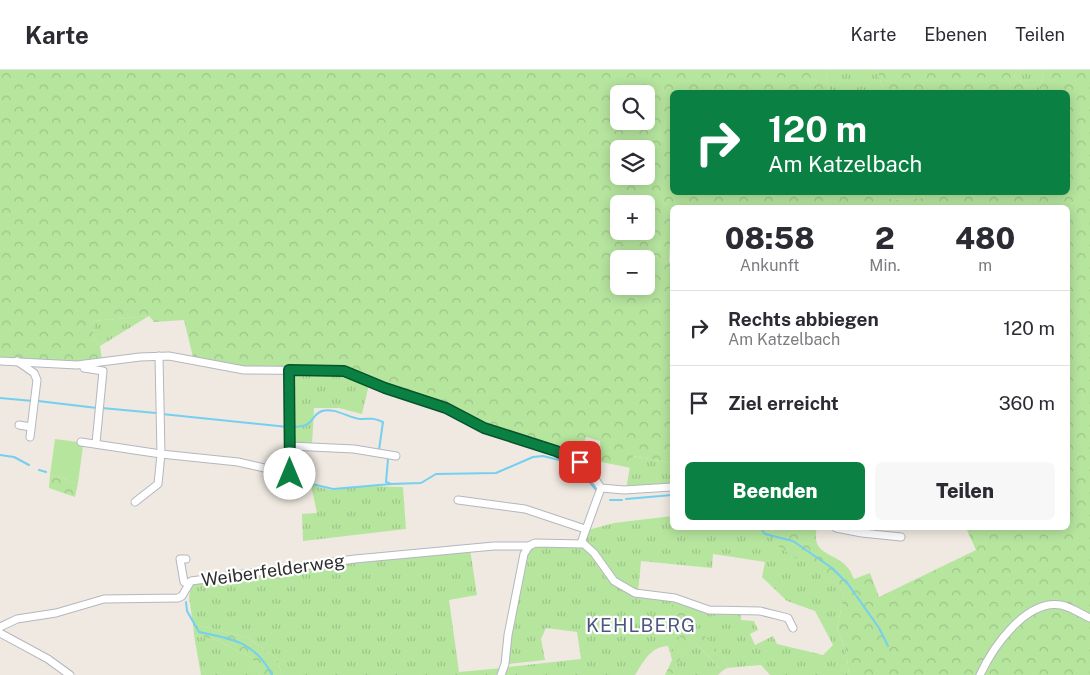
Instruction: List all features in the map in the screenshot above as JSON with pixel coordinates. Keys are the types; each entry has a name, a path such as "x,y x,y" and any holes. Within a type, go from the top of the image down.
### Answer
{"street":[{"path":"135,502 158,484 161,454 159,356"},
{"path":"0,361 77,365 169,356 228,368 344,371 385,388 446,408 484,428 575,459 589,470 601,488"},
{"path":"17,361 36,377 30,437"},
{"path":"77,365 81,368 104,371 96,443"},
{"path":"82,442 161,454 238,462 290,474 289,370"},
{"path":"19,425 31,427"},
{"path":"290,446 354,449 396,456"},
{"path":"601,488 624,490 670,487"},
{"path":"601,488 581,543 594,553 614,581 635,593 675,598 722,612 760,611 788,618 793,628"},
{"path":"458,500 526,508 585,529"},
{"path":"846,530 901,537"},
{"name":"Weiberfelderweg","path":"0,627 17,620 56,613 104,599 178,598 182,596 188,583 328,561 494,546 529,546 542,542 581,543"},
{"path":"501,675 505,664 520,572 524,554 529,546"},
{"path":"186,559 180,560 184,582 188,583"},
{"path":"980,675 992,654 1020,620 1032,610 1061,605 1090,618"},
{"path":"0,633 48,658 70,675"}],"green space":[{"path":"0,70 826,70 829,90 670,90 670,195 882,195 893,200 922,198 924,195 1070,195 1070,90 1039,90 1044,70 1090,70 1090,675 849,675 846,649 837,629 844,594 819,564 797,559 773,543 772,530 817,530 817,544 821,549 843,563 849,569 854,579 870,573 879,597 976,550 967,530 1070,530 1070,205 670,205 670,463 633,456 631,468 601,462 600,441 586,437 579,458 344,368 238,367 193,357 184,320 154,322 149,316 93,321 94,339 100,346 102,360 80,362 0,359"},
{"path":"826,70 877,70 883,90 829,90"},
{"path":"877,70 1017,70 1014,76 1031,90 883,90"},
{"path":"1017,70 1044,70 1039,90 1031,90 1014,76"},
{"path":"880,195 924,195 922,198 893,200"},
{"path":"149,316 100,346 94,339 93,321"},
{"path":"293,372 336,372 370,380 362,414 339,408 314,408 312,445 296,444 293,439"},
{"path":"55,439 78,442 83,446 78,483 50,475"},
{"path":"632,456 670,463 670,487 626,489"},
{"path":"50,475 78,483 75,497 49,488"},
{"path":"311,485 331,490 364,486 403,487 406,529 303,541 302,514 317,513"},
{"path":"670,516 670,530 771,530 797,559 819,563 844,594 837,629 846,649 849,675 770,675 761,665 727,668 725,660 670,611 684,629 670,652 668,646 652,652 635,675 504,675 508,667 581,659 577,632 546,628 541,639 545,660 508,664 511,633 527,553 535,545 582,545 626,591 669,599 708,612 721,614 741,612 741,620 754,621 758,630 750,634 755,645 773,636 777,644 823,655 833,645 815,611 787,601 762,577 765,562 713,554 712,568 641,561 638,592 616,580 584,542 588,530 614,523"},
{"path":"470,549 477,595 449,600 459,672 502,668 499,675 282,675 277,659 248,638 193,624 189,597 192,582 289,568"},
{"path":"678,604 725,660 727,668 722,671 695,642 687,645 672,675 665,675 672,660 670,652 684,629 669,611 672,605"},
{"path":"193,624 248,638 277,659 282,675 260,675 252,658 216,640 194,635"},
{"path":"194,635 216,640 252,658 260,675 201,675"},
{"path":"695,642 722,671 718,675 672,675 687,644"}],"waterway":[{"path":"0,398 33,401"},
{"path":"38,401 97,408"},
{"path":"102,408 156,413"},
{"path":"293,427 305,425 318,413 327,410 360,419 376,419 383,422 379,450"},
{"path":"162,414 288,427"},
{"path":"0,455 14,457 29,465"},
{"path":"388,459 386,482 391,484 421,483 436,474 496,473 533,457 543,456 559,460"},
{"path":"564,462 576,466"},
{"path":"579,469 597,491"},
{"path":"39,470 46,472"},
{"path":"271,473 286,477"},
{"path":"295,480 333,489 391,484"},
{"path":"626,499 670,495"},
{"path":"610,500 622,500"},
{"path":"762,530 765,534 793,541 832,568 848,584 879,628 888,646"},
{"path":"186,602 187,611 199,632 242,644 258,655 272,675"}],"district":[{"name":"KEHLBERG","path":"641,625"}],"route":[{"path":"290,474 289,370 308,369 344,371 356,375 385,388 437,404 484,428 520,438 580,462"}]}
